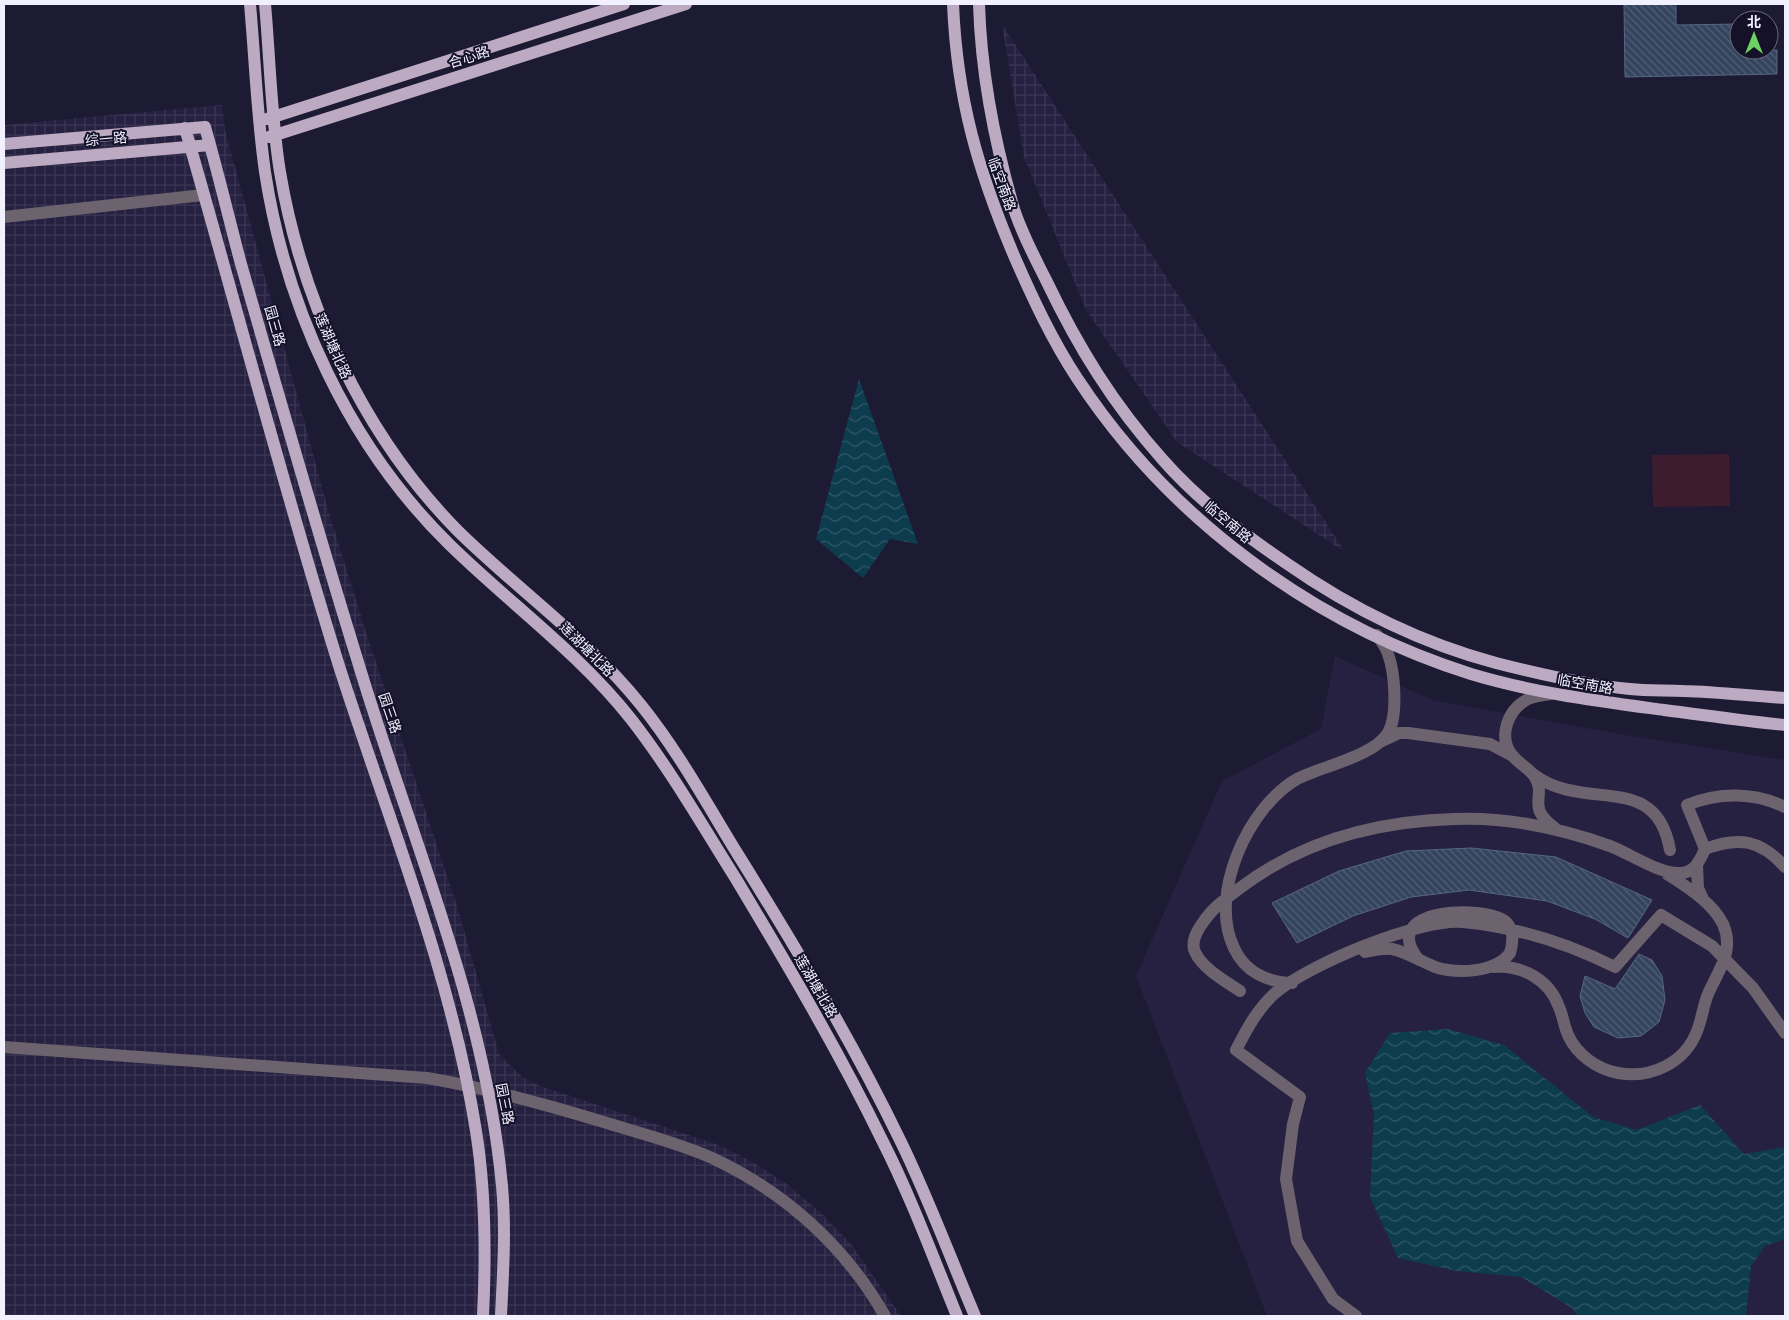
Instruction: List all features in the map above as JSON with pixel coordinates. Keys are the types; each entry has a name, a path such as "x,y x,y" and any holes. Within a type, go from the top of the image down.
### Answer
{"main road":[{"name":"莲湖塘北路","path":"250,4 262,140 273,215 285,262 302,312 325,367 348,413 373,453 415,509 448,544 588,669 629,716 658,755 751,905 857,1090 904,1185 957,1316"},
{"name":"莲湖塘北路","path":"265,4 274,117 288,211 300,256 318,306 364,405 389,446 412,477 456,528 595,655 641,706 671,748 770,905 828,1004 870,1082 918,1178 975,1316"},
{"name":"合心路","path":"260,121 624,4"},
{"name":"合心路","path":"262,140 686,4"},
{"name":"临空南路","path":"952,4 960,80 979,166 1028,287 1076,376 1134,453 1208,527 1290,588 1335,615 1424,656 1470,673 1551,694 1726,720 1785,724"},
{"name":"临空南路","path":"979,4 984,64 1000,153 1015,212 1037,262 1069,328 1100,381 1165,462 1205,502 1318,586 1380,618 1431,640 1492,662 1560,678 1631,689 1785,698"},
{"name":"综一路","path":"4,144 205,127"},
{"name":"园三路","path":"205,127 235,240 324,552 360,670 453,953 488,1090 496,1135 502,1190 504,1247 500,1316"},
{"path":"185,128 281,475 341,670 422,919 453,1024 468,1085 477,1134 486,1248 483,1316"},
{"name":"综一路","path":"4,163 210,145"}],"street":[{"path":"4,217 203,195"},
{"path":"1376,635 1388,655 1395,706 1390,729 1377,743"},
{"path":"1512,755 1505,739 1509,719 1520,705 1528,699 1551,694"},
{"path":"1240,991 1210,969 1194,951 1196,933 1211,911 1231,874 1242,842 1252,824 1272,799 1296,780 1366,751 1391,736 1408,733 1490,744 1512,755 1535,778 1538,787 1537,806 1540,815 1557,830"},
{"path":"1529,771 1558,789 1617,796 1645,804 1656,812 1663,823 1670,850"},
{"path":"1705,849 1686,805 1706,798 1738,795 1756,797 1785,807"},
{"path":"1211,911 1263,871 1308,847 1361,831 1425,820 1456,818 1497,819 1557,830 1613,847 1660,869 1705,901"},
{"path":"1660,869 1682,874 1691,871 1697,865 1705,849 1721,843 1744,842 1771,852 1785,867"},
{"path":"1390,949 1450,970 1511,967 1526,972 1542,981 1555,996 1568,1036 1579,1052 1606,1069 1636,1074 1665,1067 1687,1050 1698,1028 1708,994 1725,959 1727,939 1723,923 1705,901 1698,888 1697,865"},
{"path":"1231,874 1228,898 1229,937 1238,957 1260,977 1273,981 1297,984 1363,952 1390,949 1401,944 1410,933"},
{"path":"1356,1316 1333,1299 1297,1241 1286,1179 1293,1124 1300,1096 1236,1050 1253,1017 1275,993 1315,969 1362,946 1461,922 1510,930 1577,948 1615,966 1661,915 1712,946 1753,988 1785,1033"},
{"path":"1510,930 1512,944 1518,961 1526,972"},
{"path":"1410,933 1409,944 1419,960"},
{"path":"1486,968 1506,959 1512,944"},
{"path":"4,1047 427,1078 468,1085 568,1111 710,1157 781,1197 817,1228 845,1258 871,1291 885,1316"}],"shaded area":[{"path":"1002,24 1345,552 1177,442 1086,310 1024,157"},
{"path":"222,105 225,130 328,509 364,626 458,909 499,1054 522,1077 540,1086 716,1144 751,1161 788,1185 820,1212 851,1244 901,1316 4,1316 4,125"},
{"path":"1729,454 1730,506 1653,507 1652,455"},
{"path":"1335,656 1432,700 1631,736 1785,760 1785,1316 1267,1316 1136,976 1222,781 1321,729"}],"water":[{"path":"859,379 918,544 890,539 863,578 816,539"},
{"path":"1448,1029 1504,1045 1593,1117 1637,1130 1700,1105 1744,1154 1785,1147 1785,1239 1765,1246 1751,1266 1746,1316 1577,1316 1572,1308 1521,1277 1457,1271 1398,1258 1370,1197 1374,1114 1365,1073 1390,1033"}],"building":[{"path":"1624,4 1676,4 1676,25 1729,24 1729,60 1777,60 1777,74 1625,77"},
{"path":"1471,848 1556,857 1652,900 1628,938 1595,919 1547,901 1469,890 1411,897 1353,916 1297,943 1272,903 1339,871 1406,851"},
{"path":"1639,954 1652,960 1662,976 1665,1000 1659,1022 1641,1036 1618,1038 1594,1027 1585,1013 1580,996 1585,976 1615,989"}]}
